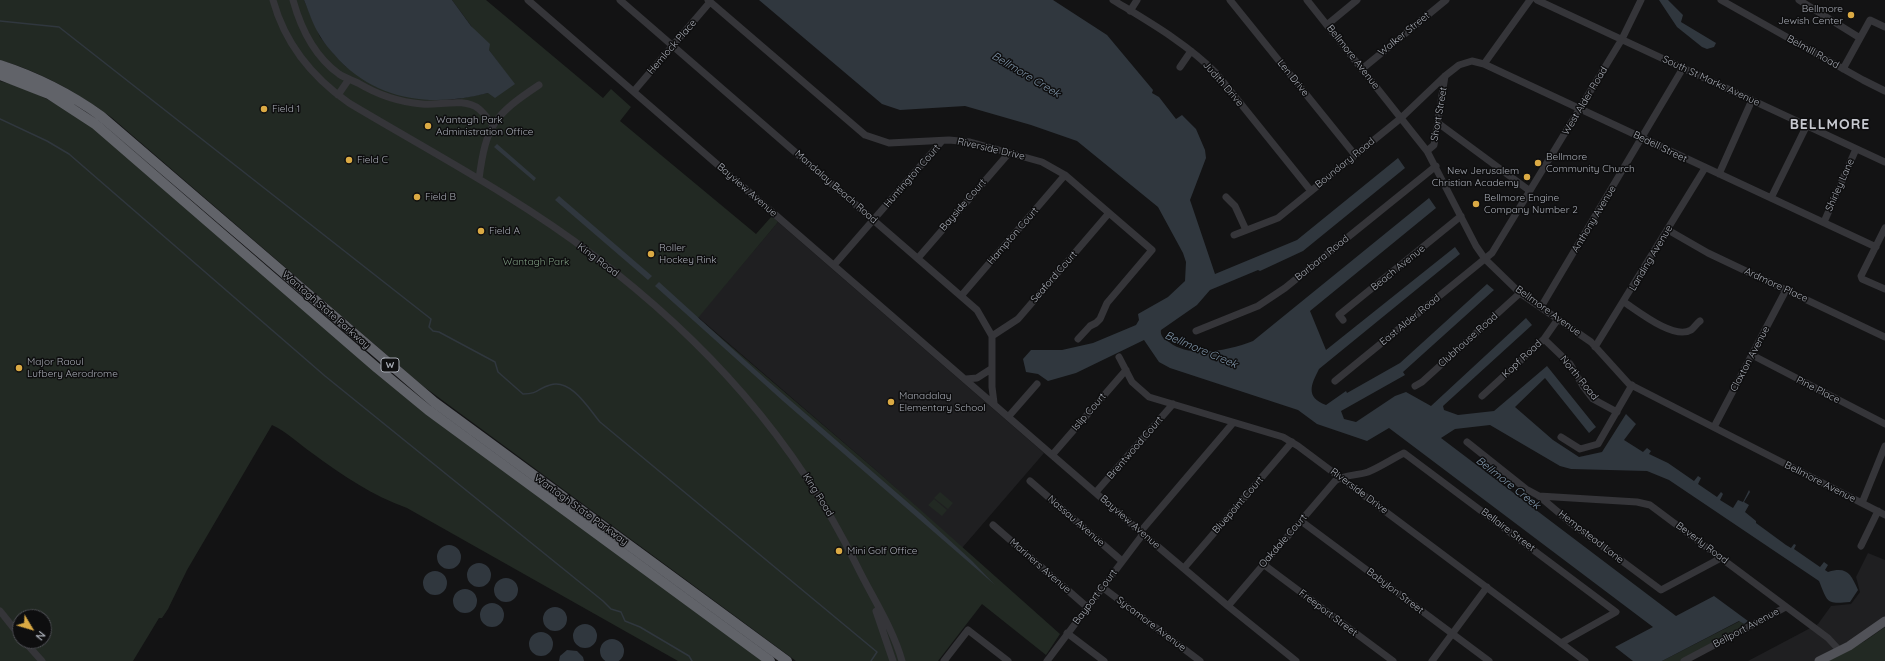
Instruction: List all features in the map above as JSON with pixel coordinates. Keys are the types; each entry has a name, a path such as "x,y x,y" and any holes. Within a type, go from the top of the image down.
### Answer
{"highway":[{"name":"Wantagh State Parkway","path":"0,64 53,85 78,99 101,116 412,384 787,661"},
{"name":"Wantagh State Parkway","path":"0,75 49,94 95,124 412,397 770,661"}],"main road":[{"path":"1819,661 1860,640 1885,621"}],"street":[{"name":"King Road","path":"273,0 283,29 297,52 315,75 338,95 478,179 558,230 622,278 675,323 733,381 760,412 804,472 831,517 893,636 902,661"},
{"path":"293,0 304,32 313,46 334,70 349,79 390,98 424,104 472,105 479,109 493,125"},
{"name":"Bayview Avenue","path":"528,0 1142,532 1228,606 1294,660"},
{"name":"Mandalay Beach Road","path":"620,0 977,310 992,336"},
{"name":"Judith Drive","path":"1113,0 1175,39 1203,60 1216,73 1311,191"},
{"path":"1130,11 1137,0"},
{"name":"Len Drive","path":"1230,0 1355,155"},
{"name":"Bellmore Avenue","path":"1307,0 1328,24 1428,151 1476,246 1485,259 1520,293 1580,334 1596,347 1624,379 1632,385 1885,515"},
{"path":"1328,24 1357,0"},
{"name":"Walker Street","path":"1362,69 1446,0"},
{"path":"1484,64 1530,0"},
{"name":"South St Marks Avenue","path":"1537,0 1885,162"},
{"name":"West Alder Road","path":"1485,259 1492,253 1622,39 1640,0"},
{"name":"Belmill Road","path":"1721,0 1885,91"},
{"path":"1799,0 1860,38"},
{"name":"Hemlock Place","path":"634,91 709,1"},
{"name":"Riverside Drive","path":"709,1 865,135 875,140 889,143 942,141 970,142 1042,162 1065,175 1152,250 1108,303 1096,324 1090,326 1078,339"},
{"path":"1843,69 1870,20 1885,27"},
{"path":"1180,67 1191,51"},
{"name":"Bedell Street","path":"1445,76 1466,62 1472,61 1484,64 1876,247"},
{"name":"Anthony Avenue","path":"1541,307 1643,138 1683,68"},
{"name":"Boundary Road","path":"1234,235 1278,218 1401,118 1445,76"},
{"name":"Short Street","path":"1428,151 1434,145 1445,76"},
{"path":"338,95 349,79"},
{"path":"478,179 482,151 493,125 506,107 539,85"},
{"path":"1719,174 1752,100"},
{"path":"1438,123 1530,191"},
{"path":"1771,198 1807,125"},
{"name":"Huntington Court","path":"834,266 942,141"},
{"name":"Shirley Lane","path":"1824,222 1856,149"},
{"name":"Bayside Court","path":"918,258 1009,153"},
{"name":"Barbara Road","path":"1196,331 1258,306 1285,288 1436,166"},
{"name":"Landing Avenue","path":"1596,347 1705,168"},
{"name":"Hampton Court","path":"961,296 1065,175"},
{"path":"1226,197 1235,206 1246,230"},
{"name":"Seaford Court","path":"992,336 1018,319 1109,213"},
{"name":"Beach Avenue","path":"1343,320 1339,315 1461,216"},
{"path":"1885,228 1861,276 1862,279 1885,289"},
{"name":"Ardmore Place","path":"1668,230 1708,253 1885,337"},
{"name":"East Alder Road","path":"1335,382 1485,259"},
{"name":"Claxton Avenue","path":"1714,427 1786,290"},
{"name":"Clubhouse Road","path":"1415,386 1422,382 1520,293"},
{"path":"1624,302 1668,330 1680,333 1691,330 1700,321"},
{"name":"Kopf Road","path":"1482,396 1544,339 1558,319"},
{"path":"992,336 991,369 994,404"},
{"name":"North Road","path":"1544,339 1570,364 1583,386 1593,399 1617,412"},
{"name":"Pine Place","path":"1752,355 1885,424"},
{"name":"Riverside Drive","path":"1120,357 1132,382 1143,393 1153,399 1283,437 1292,442 1585,661"},
{"path":"966,379 977,378 991,369"},
{"name":"Islip Court","path":"1052,454 1126,370"},
{"path":"1009,416 1037,384"},
{"path":"1560,437 1580,449 1598,444 1632,385"},
{"name":"Brentwood Court","path":"1096,492 1173,404"},
{"name":"Bayport Court","path":"1047,661 1142,532 1233,423"},
{"name":"Bluepoint Court","path":"1184,568 1292,442"},
{"name":"Hempstead Lane","path":"1467,442 1526,489 1539,496 1570,523 1661,590 1721,558"},
{"path":"1862,503 1885,446"},
{"name":"Bellaire Street","path":"1340,477 1369,472 1404,453 1616,612 1561,643"},
{"name":"Oakdale Court","path":"1228,606 1340,477"},
{"name":"Nassau Avenue","path":"1030,481 1122,561"},
{"name":"Beverly Road","path":"1539,496 1644,503 1656,508 1828,638 1840,651"},
{"path":"1860,546 1878,511"},
{"name":"Babylon Street","path":"1301,521 1489,661"},
{"name":"Mariners Avenue","path":"993,525 1087,607"},
{"name":"Freeport Street","path":"1263,564 1392,661"},
{"name":"King Road","path":"866,585 893,661"},
{"name":"Sycamore Avenue","path":"1102,587 1200,661"},
{"path":"1432,661 1487,587"},
{"name":"Bellport Avenue","path":"1684,661 1786,607"},
{"path":"0,611 12,626"},
{"path":"944,661 968,630 1008,661"},
{"path":"1068,634 1104,661"},
{"path":"31,649 42,661"}],"shaded area":[{"name":"Manadalay Elementary School","path":"778,222 1044,453 962,548 878,472 698,317"},
{"path":"1868,553 1885,560 1885,627 1865,641 1826,661 1748,661 1818,624 1831,606 1851,604 1860,592 1856,577"}],"green space":[{"name":"Wantagh Park","path":"0,0 304,0 320,37 345,66 375,86 452,100 488,93 514,84 452,0 486,0 603,98 611,89 631,107 620,121 756,234 772,216 778,222 698,318 878,472 1060,634 1046,655 982,604 938,661 796,661 423,386 111,117 85,99 45,77 0,60"},
{"path":"0,81 39,95 51,101 97,130 365,363 763,661 678,661 407,508 394,503 358,484 323,461 283,431 272,425 187,570 168,609 162,618 159,618 133,661 0,661"},
{"path":"940,492 953,503 948,509 934,498"},
{"path":"934,499 947,510 942,516 928,505"},
{"path":"1740,621 1747,627 1683,661 1662,661"},
{"path":"1885,627 1885,661 1826,661 1865,641"}],"water":[{"path":"304,0 452,0 471,26 490,44 489,50 515,84 495,98 488,93 448,100 428,100 409,98 390,93 372,85 355,74 339,60 324,43 313,23"},
{"name":"Bellmore Creek","path":"759,0 1053,0 1107,35 1153,90 1152,93 1159,97 1176,119 1182,115 1196,129 1205,150 1206,158 1190,200 1215,274 1297,240 1398,158 1405,168 1303,251 1260,271 1258,270 1210,290 1197,305 1161,330 1163,337 1178,347 1199,352 1222,350 1253,341 1429,198 1436,208 1310,311 1326,350 1455,247 1460,254 1319,369 1312,385 1312,394 1319,402 1326,405 1346,391 1347,393 1400,363 1487,284 1494,290 1403,372 1405,375 1341,411 1344,419 1356,422 1395,396 1406,392 1431,406 1526,318 1532,325 1443,406 1444,410 1458,415 1494,411 1547,366 1596,427 1589,433 1545,378 1515,407 1553,440 1579,457 1602,452 1626,414 1636,424 1624,440 1643,452 1647,448 1651,451 1649,454 1668,463 1694,481 1698,476 1701,478 1698,484 1717,497 1721,492 1723,494 1720,500 1733,508 1738,500 1743,502 1749,490 1750,492 1744,502 1749,505 1745,512 1756,521 1756,523 1791,548 1794,544 1796,545 1794,549 1820,567 1824,562 1828,565 1825,570 1828,572 1840,570 1848,573 1858,590 1850,602 1832,602 1826,598 1819,581 1669,480 1647,471 1571,469 1560,466 1490,425 1455,429 1441,438 1676,616 1714,596 1748,621 1744,624 1739,621 1662,661 1633,661 1615,647 1653,627 1389,428 1367,441 1317,424 1298,410 1170,368 1159,362 1144,340 1076,373 1048,381 1038,374 1026,372 1023,359 1031,350 1062,350 1093,343 1136,325 1139,320 1138,314 1168,297 1185,281 1186,262 1183,253 1158,207 1077,141 1031,125 965,106 900,110 882,104"},
{"path":"1659,0 1668,0 1683,15 1681,22 1716,43 1714,47 1707,49 1702,47 1677,27"},
{"path":"497,144 536,178 534,181 494,147"},
{"path":"559,196 652,276 648,280 555,200"},
{"path":"659,282 768,381 920,513 972,561 995,585 783,401 655,286"},
{"path":"449,545 458,548 461,557 458,566 449,569 440,566 437,557 440,548"},
{"path":"479,563 488,566 491,575 488,584 479,587 470,584 467,575 470,566"},
{"path":"435,571 444,574 447,583 444,592 435,595 426,592 423,583 426,574"},
{"path":"506,578 515,581 518,590 515,599 506,602 497,599 494,590 497,581"},
{"path":"465,589 474,592 477,601 474,610 465,613 456,610 453,601 456,592"},
{"path":"492,603 501,606 504,615 501,624 492,627 483,624 480,615 483,606"},
{"path":"555,607 564,610 567,619 564,628 555,631 546,628 543,619 546,610"},
{"path":"585,624 594,627 597,636 594,645 585,648 576,645 573,636 576,627"},
{"path":"541,632 550,635 553,644 550,653 541,656 532,653 529,644 532,635"},
{"path":"612,639 617,640 623,646 623,656 617,662 612,663 607,662 601,656 600,651 601,646 607,640"},
{"path":"567,650 577,651 583,657 584,661 559,661 560,656"}],"waterway":[{"path":"0,21 59,27 431,319 429,327 433,331 439,332 495,362 498,372 523,394 532,393 546,386 558,384 572,390 579,396 600,422 877,652 871,661"},
{"path":"0,119 47,141 69,154 325,376 611,609 621,612 625,621 640,627 689,656 692,661"}],"place":[{"name":"Bellmore Jewish Center","path":"1851,15"},
{"name":"Field 1","path":"264,109"},
{"name":"Wantagh Park Administration Office","path":"428,126"},
{"name":"Field C","path":"349,160"},
{"name":"Bellmore Community Church","path":"1538,163"},
{"name":"New Jerusalem Christian Academy","path":"1527,177"},
{"name":"Field B","path":"417,197"},
{"name":"Bellmore Engine Company Number 2","path":"1476,204"},
{"name":"Field A","path":"481,231"},
{"name":"Roller Hockey Rink","path":"651,254"},
{"name":"Major Raoul Lufbery Aerodrome","path":"19,368"},
{"name":"Manadalay Elementary School","path":"891,402"},
{"name":"Mini Golf Office","path":"839,551"}],"district":[{"name":"BELLMORE","path":"1830,125"}]}
